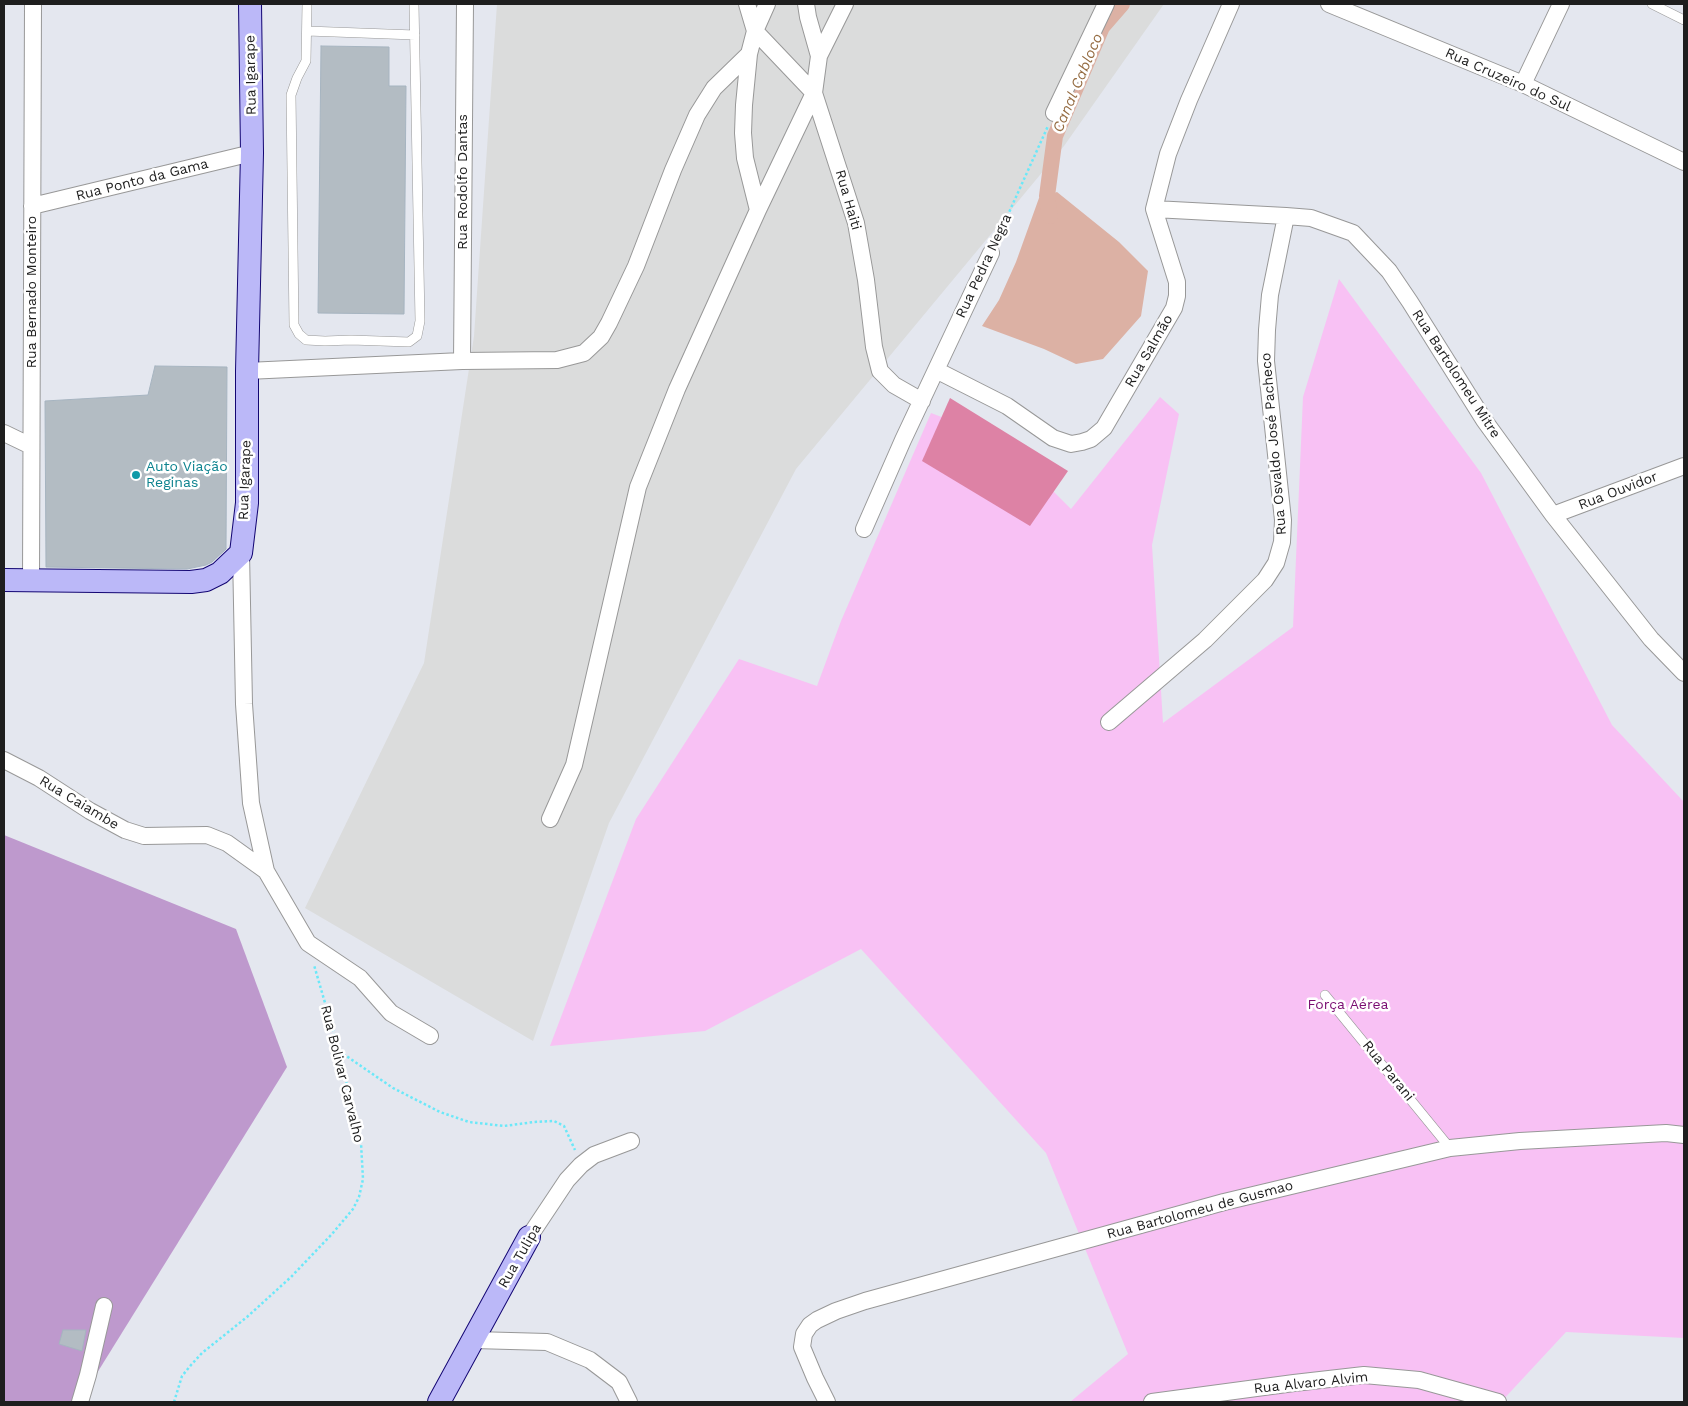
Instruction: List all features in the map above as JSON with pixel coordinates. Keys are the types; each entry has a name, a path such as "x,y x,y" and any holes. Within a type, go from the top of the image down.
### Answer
{"main road":[{"name":"Rua Igarape","path":"241,553 247,503 247,371 252,153 250,4"},
{"path":"4,580 191,582 206,580 220,573 241,553"},
{"name":"Rua Tulipa","path":"439,1402 529,1237"}],"street":[{"name":"Rua Bernado Monteiro","path":"32,580 33,4"},
{"name":"Rua Rodolfo Dantas","path":"462,361 465,4"},
{"name":"Rua Haiti","path":"747,4 755,31 814,93 856,223 866,280 874,347 880,372 894,385 922,401"},
{"path":"758,210 744,158 744,105 750,54 755,31 767,4"},
{"path":"806,4 819,56"},
{"path":"550,819 574,765 638,487 671,405 758,210 814,93 819,56 845,4"},
{"path":"1054,113 1106,4"},
{"path":"1154,209 1168,154 1189,100 1231,4"},
{"path":"1523,84 1561,4"},
{"name":"Rua Cruzeiro do Sul","path":"1335,5 1523,84 1684,162"},
{"path":"247,371 462,361 557,360 584,353 601,337 609,324 636,266 673,170 697,116 714,88 750,54"},
{"name":"Rua Ponto da Gama","path":"32,206 252,153"},
{"name":"Rua Bartolomeu Mitre","path":"1154,209 1311,218 1353,232 1389,271 1484,420 1553,515 1651,639 1684,673"},
{"name":"Rua Salmão","path":"936,370 1006,406 1053,438 1071,444 1091,439 1104,428 1112,416 1174,308 1177,296 1177,282 1154,209"},
{"name":"Rua Osvaldo José Pacheco","path":"1109,722 1204,640 1265,580 1276,563 1282,542 1282,520 1266,361 1270,295 1286,216"},
{"name":"Rua Pedra Negra","path":"864,530 903,440 991,253"},
{"path":"4,433 32,446"},
{"name":"Rua Ouvidor","path":"1553,515 1684,466"},
{"name":"Rua Igarape","path":"241,553 244,704 251,803 266,871 308,943"},
{"name":"Rua Caiambe","path":"4,760 39,778 90,811 125,830 144,836 207,835 227,843 266,871"},
{"path":"308,943 360,978 391,1014 430,1036"},
{"name":"Rua Bartolomeu de Gusmao","path":"828,1402 802,1347 804,1334 816,1320 865,1301 1224,1202 1450,1148 1568,1138 1666,1133 1684,1135"},
{"name":"Rua Tulipa","path":"529,1237 567,1180 581,1165 594,1155 632,1141"},
{"path":"80,1402 104,1306"},
{"path":"474,1340 547,1342 590,1360 619,1382 629,1402"},
{"name":"Rua Alvaro Alvim","path":"1152,1402 1364,1375 1419,1380 1498,1402"}],"lane":[{"path":"308,4 306,61 297,78 292,95 294,325 299,334 306,340 409,342 417,336 420,321 414,4"},
{"path":"1652,4 1684,20"},
{"path":"307,32 415,36"},
{"name":"Rua Parani","path":"1325,995 1450,1148"}],"path":[{"name":"Rua Pedra Negra","path":"991,253 1054,113"},
{"name":"Rua Bolivar Carvalho","path":"174,1402 182,1376 196,1359 247,1317 291,1277 332,1234 352,1209 358,1197 363,1179 361,1143 339,1052 308,943"},
{"path":"339,1052 392,1088 440,1112 469,1122 504,1126 534,1122 554,1122 564,1126 581,1165"}],"shaded area":[{"path":"497,4 1164,4 1064,146 796,469 609,823 533,1041 305,908 424,663 474,336"},
{"path":"1057,192 1119,242 1148,271 1141,316 1103,359 1076,364 1044,349 982,326 999,300 1016,262 1039,198"},
{"path":"950,398 1068,471 1030,526 922,461"},
{"path":"4,835 236,929 287,1067 79,1402 4,1402"}],"green space":[{"name":"Força Aérea","path":"1339,279 1481,473 1612,725 1684,802 1684,1338 1566,1332 1501,1402 1070,1402 1128,1354 1046,1153 861,949 705,1031 550,1046 636,819 739,659 817,686 841,621 931,413 1002,440 1071,509 1160,397 1179,414 1152,545 1163,723 1293,627 1303,397"}],"building":[{"path":"321,46 389,47 389,86 406,86 404,314 318,313"},
{"name":"Auto Viação Reginas","path":"155,366 227,367 226,549 212,562 187,569 46,567 45,401 148,395"},
{"path":"63,1330 86,1330 82,1351 59,1344"}],"waterway":[{"name":"Canal Cabloco","path":"1050,216 1047,196 1055,136 1102,27 1122,4"}],"place":[{"name":"Auto Viação Reginas","path":"136,475"}]}
